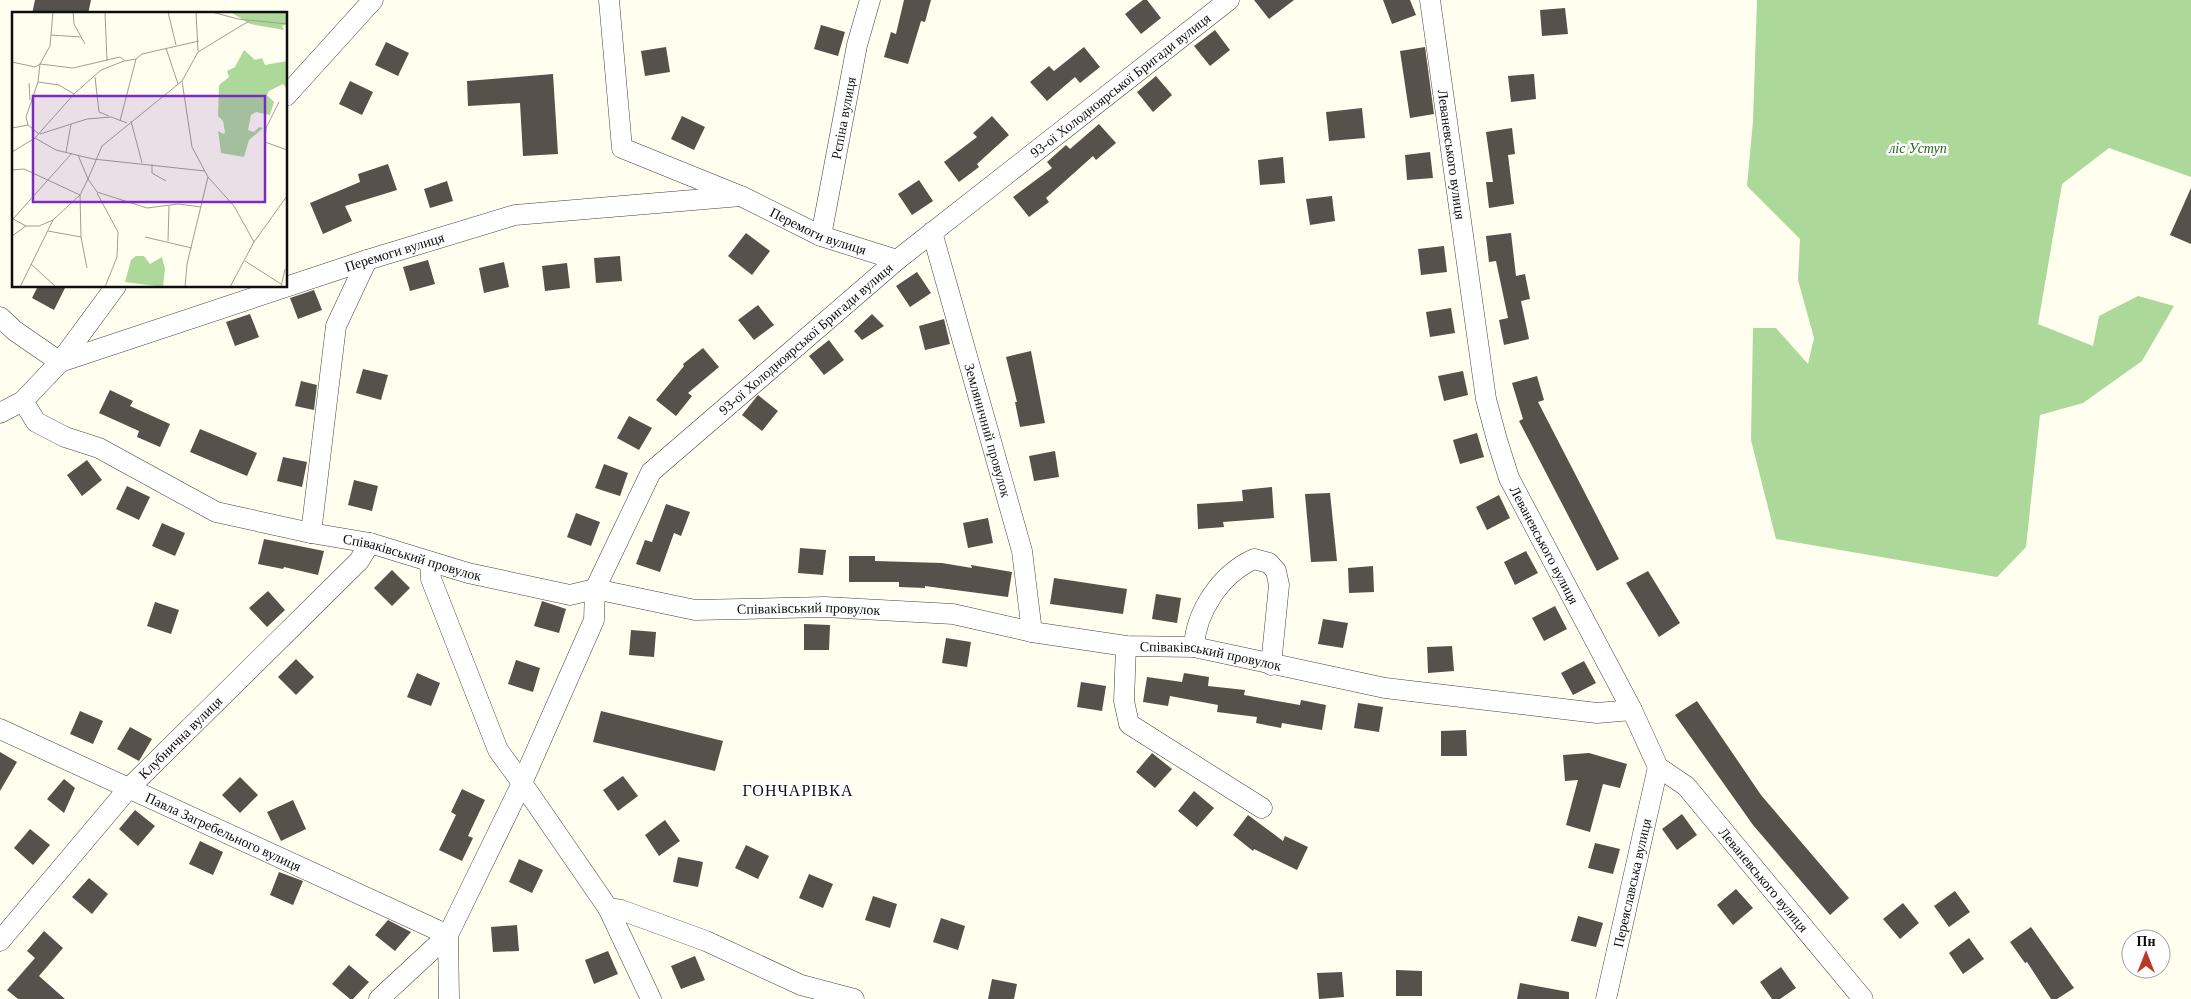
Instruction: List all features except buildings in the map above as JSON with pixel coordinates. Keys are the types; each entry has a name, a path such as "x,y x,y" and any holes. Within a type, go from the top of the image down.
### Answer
{"street":[{"path":"288,94 373,0"},
{"name":"Перемоги вулиця","path":"609,0 622,148 741,196 821,236 897,260"},
{"name":"Рєпіна вулиця","path":"821,236 857,44 870,0"},
{"name":"93-ої Холодноярської Бригади вулиця","path":"379,999 448,935 522,783 594,620 596,589 651,472 897,260 1229,0"},
{"name":"Леваневського вулиця","path":"1430,0 1486,399 1509,478 1632,710 1658,767 1686,786 1863,999"},
{"name":"Перемоги вулиця","path":"288,286 515,215 741,196"},
{"name":"Земляничний провулок","path":"932,232 1022,552 1032,632"},
{"path":"311,533 336,326 367,260"},
{"name":"Перемоги вулиця","path":"0,413 23,401 60,362 115,288"},
{"name":"Перемоги вулиця","path":"60,362 283,288"},
{"path":"0,317 15,331 60,362"},
{"name":"Співаківський провулок","path":"23,401 36,422 65,437 99,448 216,512 311,533 370,543 468,573 570,595 596,589 695,610 825,607 953,614 1032,632 1126,646 1194,647 1385,688 1597,713 1632,710"},
{"name":"Клубнична вулиця","path":"0,941 128,789 359,561 370,543"},
{"path":"1194,647 1194,637 1202,616 1219,586 1230,573 1254,559 1268,563 1276,571 1279,585 1271,665"},
{"path":"430,562 431,579 498,750 608,908 651,999"},
{"path":"1126,646 1124,701 1129,724 1262,808"},
{"name":"Павла Загребельного вулиця","path":"0,729 448,935"},
{"name":"Переяславська вулиця","path":"1606,999 1658,767"},
{"path":"608,908 621,910 706,941 801,985 854,999"},
{"path":"448,935 449,999"}],"green space":[{"name":"ліс Уступ","path":"1757,0 2191,0 2191,177 2109,148 2062,184 2038,324 2093,346 2099,316 2138,296 2174,306 2142,361 2083,403 2040,415 2026,547 1997,577 1776,539 1751,440 1753,328 1776,328 1808,364 1814,338 1798,280 1800,239 1747,186 1753,121"}],"district":[{"name":"ГОНЧАРІВКА","path":"798,790"}]}
